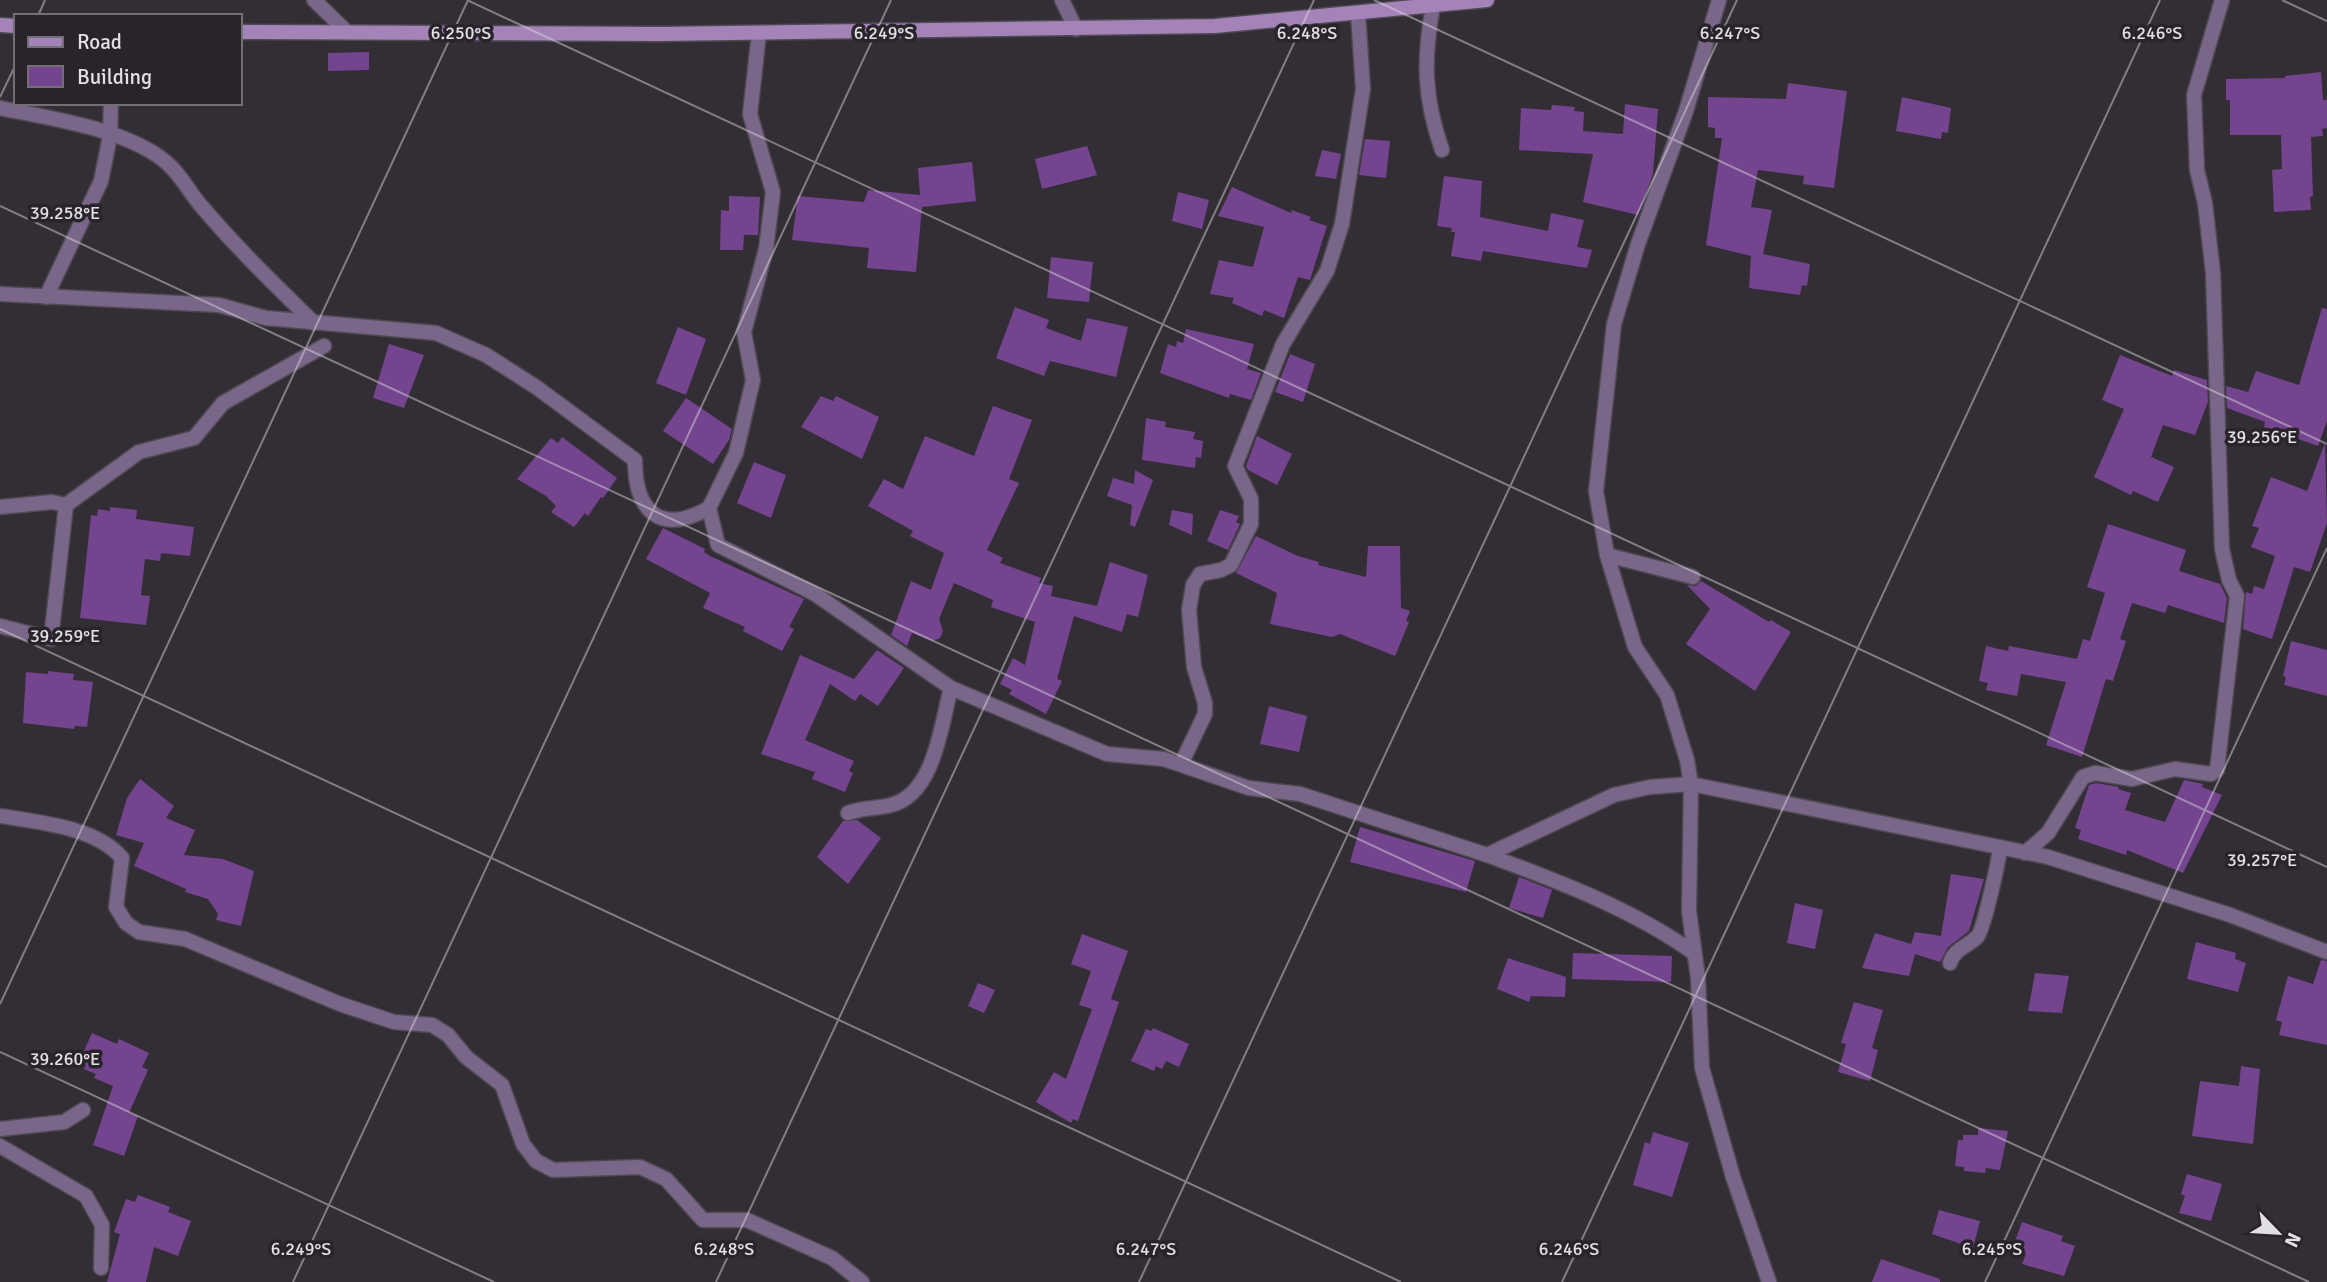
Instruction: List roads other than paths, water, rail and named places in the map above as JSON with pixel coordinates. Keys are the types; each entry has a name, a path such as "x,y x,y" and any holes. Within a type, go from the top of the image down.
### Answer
{"main road":[{"path":"242,32 759,33 1215,26 1487,0"}],"street":[{"path":"314,0 347,32"},
{"path":"1062,0 1076,29"},
{"path":"1719,0 1686,111 1638,244 1614,324 1596,491 1607,555 1634,647 1667,695 1687,760 1691,784 1689,911 1702,1068 1769,1282"},
{"path":"2025,853 2048,834 2083,777 2095,773 2132,779 2175,769 2211,774 2217,770 2238,596 2229,580 2222,549 2213,273 2205,203 2197,170 2194,95 2222,0"},
{"path":"1433,6 1425,49 1427,95 1442,150"},
{"path":"1181,764 1205,714 1191,642 1189,610 1193,585 1200,574 1231,565 1251,524 1251,499 1235,466 1283,344 1327,271 1342,224 1352,151 1363,99 1358,13"},
{"path":"0,294 219,305 266,318 436,333 486,355 536,387 635,460 635,486 648,509 665,520 688,519 709,508 736,453 754,380 744,332 766,248 773,192 750,114 759,33"},
{"path":"46,297 94,200 110,136 111,105"},
{"path":"0,108 135,143 174,168 201,207 239,245 254,267 274,280 314,323"},
{"path":"0,626 51,639 66,505 139,452 194,438 223,403 324,346"},
{"path":"0,507 52,502 66,505"},
{"path":"709,508 718,545 815,594 951,688 1107,754 1164,759 1250,788 1300,794 1487,855 1577,890 1666,933 1694,953"},
{"path":"1607,555 1693,577"},
{"path":"848,813 863,807 890,806 914,791 928,767 951,688"},
{"path":"1487,855 1614,795 1650,787 1691,784 2048,857 2230,915 2327,951"},
{"path":"0,816 41,822 113,847 122,858 116,907 126,923 139,932 185,939 340,1004 394,1022 432,1025 448,1035 466,1057 502,1085 523,1144 536,1161 553,1170 640,1167 666,1179 703,1220 747,1220 832,1258 862,1282"},
{"path":"1950,963 1953,954 1977,937 1998,867 2000,847"},
{"path":"0,1129 64,1122 83,1110"},
{"path":"0,1146 86,1196 102,1225 101,1268"}]}
